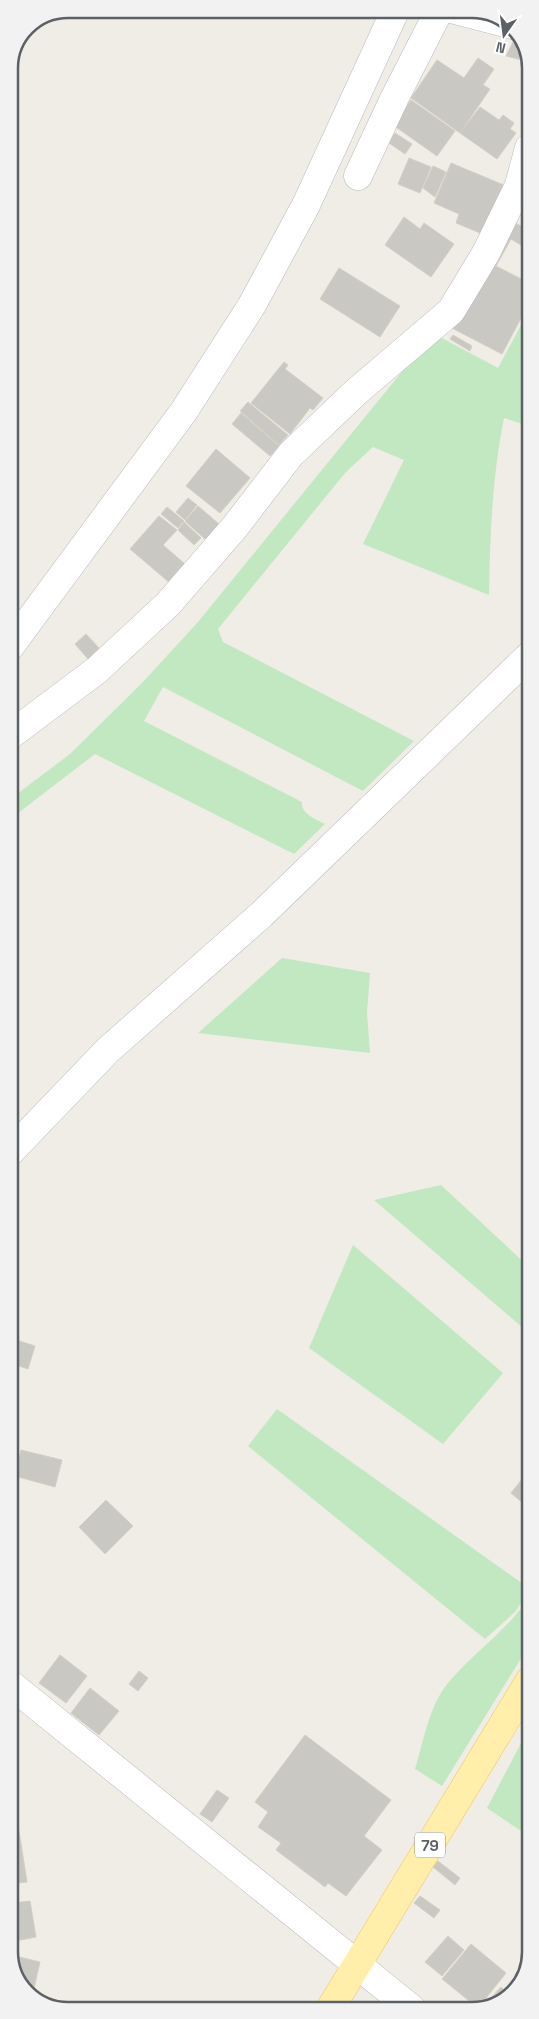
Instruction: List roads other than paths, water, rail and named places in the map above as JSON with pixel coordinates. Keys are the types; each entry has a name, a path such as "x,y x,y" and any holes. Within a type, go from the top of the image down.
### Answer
{"main road":[{"name":"79","path":"335,2002 522,1693"}],"street":[{"path":"18,636 184,411 252,305 306,205 392,18"},
{"path":"358,176 395,96 436,18"},
{"path":"18,729 97,670 168,604 234,528 291,454 356,392 451,311 522,193"},
{"path":"18,1145 108,1050 262,914 522,663"},
{"path":"18,1690 403,2002"}],"lane":[{"path":"464,18 503,29"}]}
